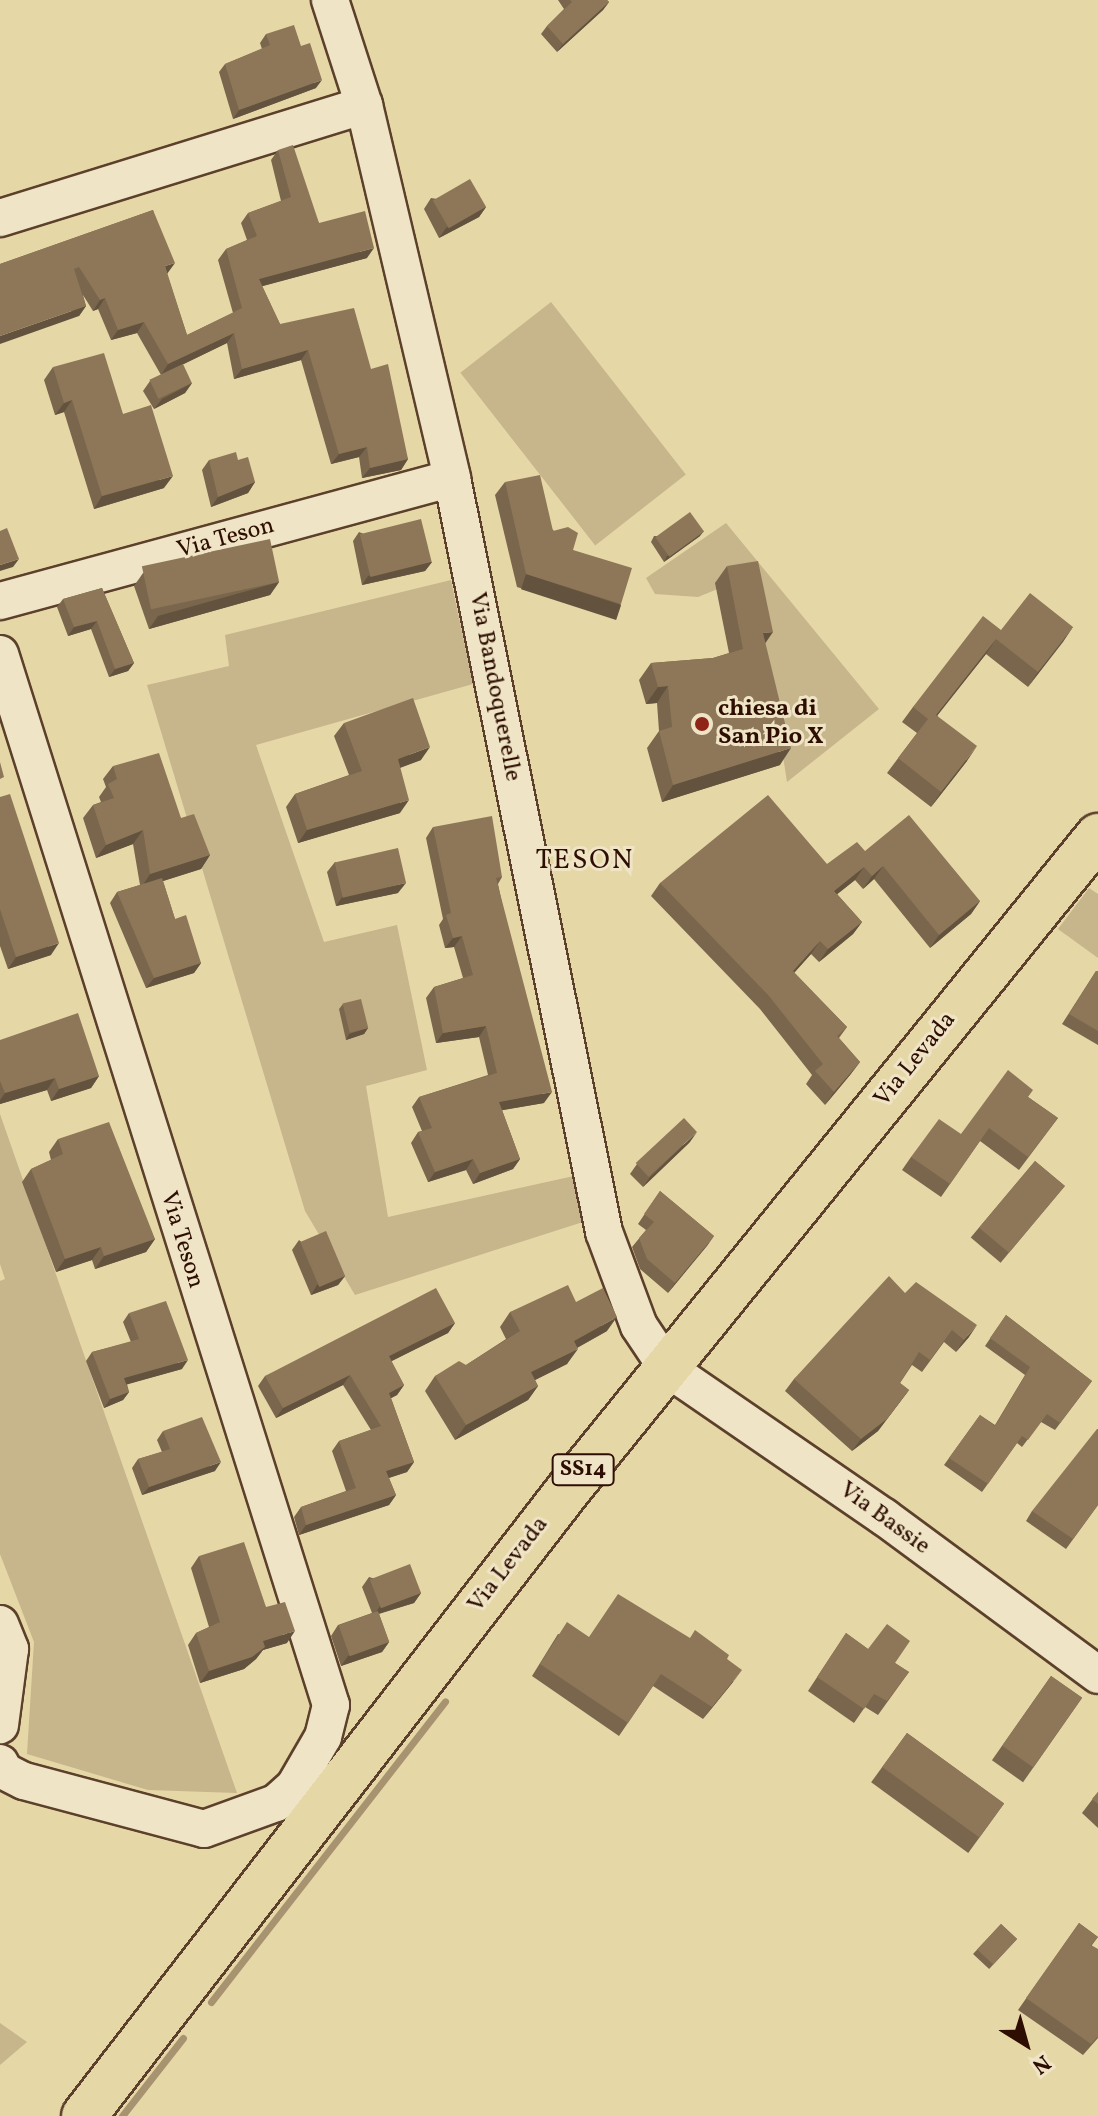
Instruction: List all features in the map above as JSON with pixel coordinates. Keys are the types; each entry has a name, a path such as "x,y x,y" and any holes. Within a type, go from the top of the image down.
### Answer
{"main road":[{"name":"Via Levada","path":"84,2116 306,1799 667,1368 1098,836"}],"street":[{"name":"Via Bandoquerelle","path":"330,0 364,105 452,478 604,1232 639,1326 667,1368"},
{"path":"0,218 364,105"},
{"name":"Via Teson","path":"0,601 452,478"},
{"name":"Via Teson","path":"0,654 331,1705 306,1799"},
{"name":"Via Bassie","path":"667,1368 884,1517 1098,1675"},
{"path":"0,1624 10,1649 0,1725"},
{"path":"0,1763 4,1771 24,1781 204,1829 276,1803 306,1799"}],"shaded area":[{"path":"551,302 686,475 595,545 460,373"},
{"path":"726,523 879,709 787,782 756,582 735,582 698,597 655,594 646,578"},
{"path":"451,580 473,684 256,745 324,942 397,925 427,1070 366,1086 388,1217 574,1176 583,1222 355,1295 305,1211 147,685 229,666 225,635"},
{"path":"1089,888 1098,894 1098,958 1058,929"},
{"path":"0,1114 237,1793 148,1790 27,1754 34,1642 0,1554 0,1281 5,1279 0,1264"},
{"path":"0,2023 27,2042 0,2065"}],"building":[{"path":"570,0 609,2 563,44 547,26 572,2"},
{"path":"294,25 301,46 310,43 322,80 239,110 225,64 270,45 266,34"},
{"path":"293,145 319,223 365,211 374,248 259,279 280,324 354,308 371,369 388,364 408,459 370,468 367,447 339,454 308,350 242,369 234,333 168,364 144,322 118,330 105,298 100,300 79,267 74,269 86,306 0,336 0,264 153,210 175,263 165,266 187,335 242,308 226,249 257,236 248,213 291,197 278,150"},
{"path":"470,179 486,207 449,228 433,200"},
{"path":"104,353 123,414 151,405 173,476 102,496 72,400 64,403 53,367"},
{"path":"183,364 192,383 158,399 149,380"},
{"path":"236,452 238,460 248,457 255,482 218,497 209,460"},
{"path":"540,475 553,531 568,527 578,533 573,550 632,568 621,604 526,574 505,482"},
{"path":"690,512 704,531 669,557 655,537"},
{"path":"421,519 432,562 371,577 360,534"},
{"path":"7,528 19,559 0,565 0,531"},
{"path":"270,539 279,582 151,609 142,566"},
{"path":"758,561 773,632 763,633 791,748 673,785 659,731 672,727 668,686 658,687 651,663 713,658 743,649 727,566"},
{"path":"102,588 134,663 115,669 97,621 74,627 63,599"},
{"path":"1030,593 1073,627 1038,672 996,639 936,715 977,746 941,792 898,758 928,719 913,707 983,616 1001,630"},
{"path":"413,698 430,747 398,759 409,800 307,830 295,794 362,771 344,723"},
{"path":"159,753 181,818 194,814 210,855 150,874 143,830 106,845 93,805 114,798 108,784 117,779 113,766"},
{"path":"10,794 59,943 16,957 0,909 0,797"},
{"path":"768,795 827,864 857,842 865,851 909,815 980,901 939,935 883,866 872,876 864,867 834,891 862,922 828,949 820,941 793,971 847,1027 837,1036 860,1062 834,1092 815,1071 823,1064 769,996 660,883"},
{"path":"492,816 502,877 496,878 552,1092 499,1102 520,1159 480,1173 473,1159 435,1172 418,1132 432,1128 419,1097 497,1073 486,1026 443,1033 434,987 473,975 462,936 453,938 446,915 451,913 433,827"},
{"path":"398,848 406,883 343,898 335,863"},
{"path":"162,878 175,919 186,915 201,963 154,978 117,892"},
{"path":"1098,971 1098,1031 1069,1014"},
{"path":"361,999 368,1028 350,1033 343,1004"},
{"path":"78,1013 99,1076 59,1089 55,1078 5,1093 0,1081 0,1040"},
{"path":"1008,1070 1033,1090 1028,1097 1058,1118 1028,1157 989,1128 950,1184 911,1157 939,1119 961,1134"},
{"path":"684,1118 697,1132 649,1177 636,1163"},
{"path":"109,1122 155,1239 104,1256 101,1247 65,1259 31,1169 63,1154 58,1139"},
{"path":"1035,1161 1065,1186 1009,1253 979,1228"},
{"path":"660,1191 714,1236 675,1283 647,1259 639,1238 654,1222 644,1214"},
{"path":"326,1231 345,1276 319,1287 300,1242"},
{"path":"889,1276 905,1293 916,1282 977,1325 964,1340 952,1330 930,1360 919,1352 900,1383 909,1390 887,1419 861,1439 794,1379"},
{"path":"568,1285 576,1302 603,1288 617,1317 574,1341 578,1349 531,1372 538,1386 466,1425 435,1376 459,1361 466,1365 520,1331 510,1312"},
{"path":"436,1288 455,1323 389,1356 404,1385 389,1393 414,1462 386,1471 396,1495 306,1525 301,1507 356,1488 339,1441 381,1426 350,1375 283,1408 265,1376"},
{"path":"166,1301 188,1360 124,1378 129,1392 110,1399 92,1352 139,1339 129,1313"},
{"path":"1006,1315 1092,1381 1060,1423 1047,1414 1028,1440 1022,1436 988,1484 949,1458 980,1415 995,1426 1030,1367 990,1338"},
{"path":"202,1417 221,1462 149,1487 138,1459 170,1449 163,1431"},
{"path":"1097,1429 1098,1505 1073,1539 1032,1511"},
{"path":"244,1542 266,1607 285,1602 295,1631 263,1641 265,1647 252,1657 209,1671 196,1633 220,1622 199,1556"},
{"path":"410,1564 421,1593 381,1608 370,1579"},
{"path":"618,1594 690,1638 695,1630 729,1655 727,1659 742,1670 712,1707 661,1674 628,1723 540,1664 567,1622 589,1637"},
{"path":"378,1611 389,1642 350,1656 339,1625"},
{"path":"887,1624 910,1641 895,1663 909,1672 887,1701 874,1694 864,1709 817,1677 846,1633 868,1649"},
{"path":"1051,1676 1082,1698 1033,1767 1002,1746"},
{"path":"907,1733 1004,1804 979,1838 882,1767"},
{"path":"1079,1923 1098,1937 1091,1945 1098,1949 1098,2036 1091,2044 1026,1998"},
{"path":"1001,1924 1017,1939 993,1965 977,1950"}],"waterway":[{"path":"211,2002 445,1701"},
{"path":"122,2116 183,2038"}],"place":[{"name":"chiesa di San Pio X","path":"702,724"}],"district":[{"name":"TESON","path":"585,861"}]}
